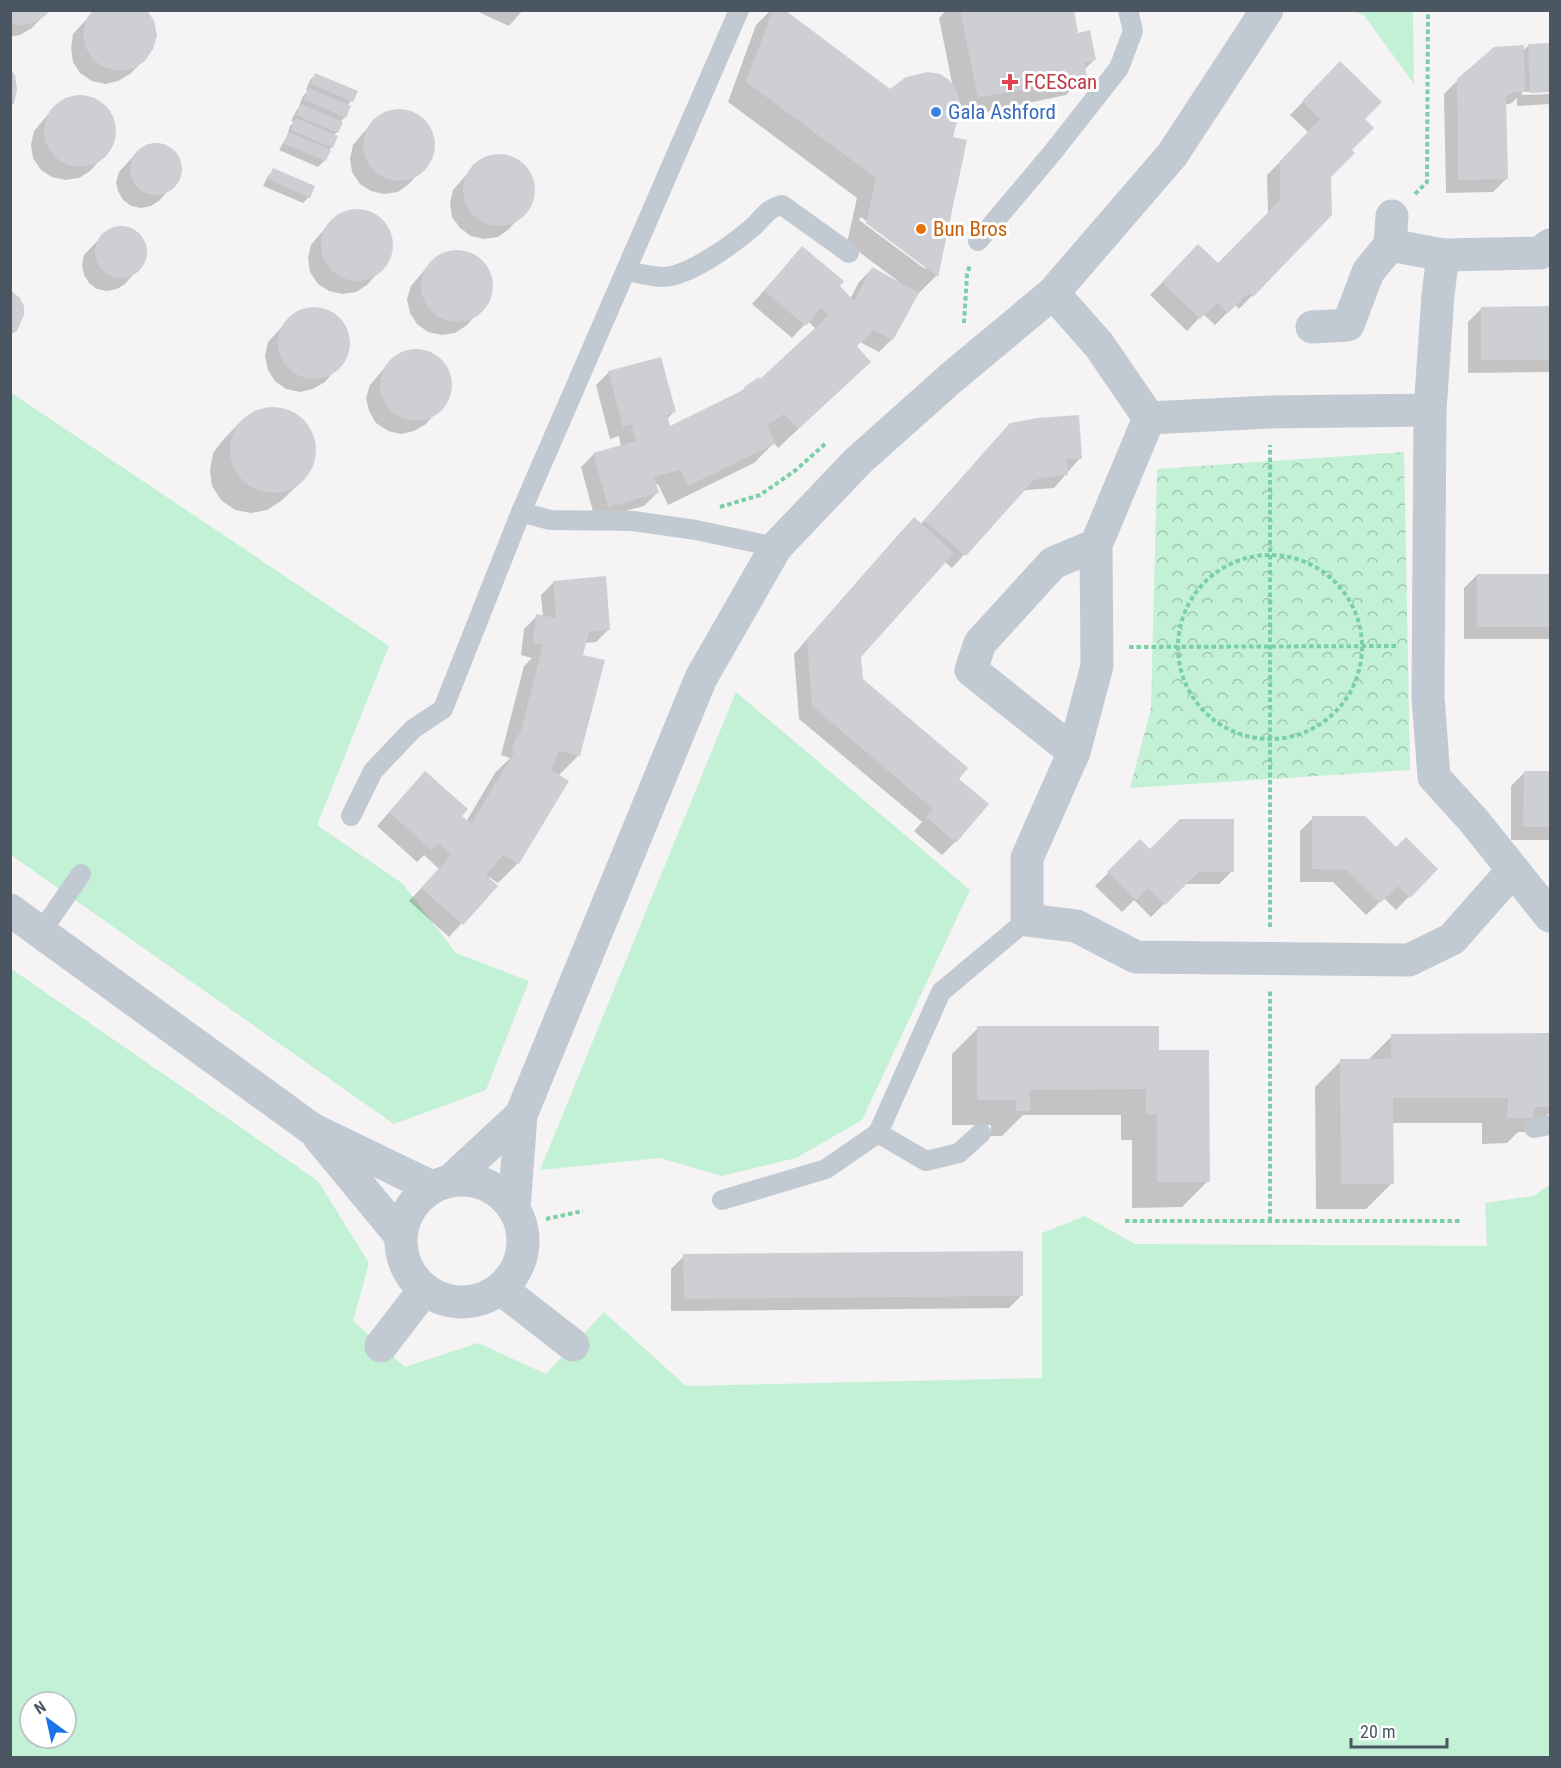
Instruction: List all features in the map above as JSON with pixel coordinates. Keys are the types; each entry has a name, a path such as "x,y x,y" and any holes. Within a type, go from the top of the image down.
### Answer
{"street":[{"path":"517,1216 521,1114 701,678 776,547 858,461 951,378 1053,293 1172,155 1267,10"},
{"path":"1312,327 1348,325 1368,272 1391,231 1443,255 1540,253 1551,245"},
{"path":"1443,255 1430,410 1428,697 1434,777 1474,821 1551,916"},
{"path":"1053,293 1099,345 1149,418"},
{"path":"1149,418 1270,412 1430,410"},
{"path":"1149,418 1096,545 1097,666 1074,752 1027,858 1027,920 1076,926 1136,957 1409,960 1452,939 1513,870"},
{"path":"1074,752 971,670 980,643 1053,563 1096,545"},
{"path":"10,910 312,1129 441,1184 469,1180 488,1185 505,1197 517,1216 523,1233 522,1254 515,1273 501,1289 483,1299 463,1303 442,1300 424,1290 410,1275 402,1256 400,1235 406,1215 417,1199 441,1184 521,1114"},
{"path":"312,1129 400,1235"},
{"path":"501,1289 573,1345"},
{"path":"381,1346 424,1290"}],"lane":[{"path":"351,816 373,771 413,729 444,709 521,512 739,10"},
{"path":"978,241 1053,152 1119,68 1133,31 1128,10"},
{"path":"626,272 662,277 677,274 699,264 741,236 772,207 782,205 849,253"},
{"path":"521,512 550,520 633,521 696,530 776,547"},
{"path":"41,932 81,874"},
{"path":"722,1200 826,1169 878,1133 941,992 1027,920"},
{"path":"878,1133 926,1161 959,1153 981,1134"}],"path":[{"path":"1391,231 1427,182 1428,10"},
{"path":"955,330 964,322 967,274 978,241"},
{"path":"1270,412 1270,1221"},
{"path":"696,530 714,508 760,495 796,470 831,439"},
{"path":"1270,554 1306,561 1336,581 1356,611 1363,646 1356,682 1336,712 1306,732 1270,739 1235,732 1204,712 1184,682 1178,647 1185,611 1205,581 1235,561 1270,554"},
{"path":"1097,647 1428,646"},
{"path":"517,1216 584,1211"},
{"path":"1125,1221 1461,1221"}],"green space":[{"path":"1352,11 1413,11 1414,84 1364,15"},
{"path":"10,392 389,646 317,825 402,883 456,953 529,981 486,1090 394,1124 11,855"},
{"path":"1404,452 1410,770 1130,788 1151,709 1157,469"},
{"path":"736,692 970,890 862,1120 796,1158 722,1176 660,1158 540,1170"},
{"path":"10,968 318,1181 369,1263 353,1321 405,1367 478,1343 546,1374 604,1312 686,1386 1042,1378 1042,1233 1085,1216 1135,1244 1487,1246 1485,1203 1533,1196 1550,1185 1550,1757 11,1757"}],"building":[{"path":"10,10 50,10 34,23 20,25 10,23"},
{"path":"93,10 147,10 154,21 157,35 153,49 145,61 133,69 119,71 105,68 93,60 86,48 83,34 86,20"},
{"path":"773,10 785,10 890,89 906,77 928,72 940,74 956,89 960,101 953,137 967,140 938,277 866,223 876,178 746,82"},
{"path":"960,10 1074,10 1078,33 1090,30 1096,60 1084,63 1087,76 978,98"},
{"path":"1550,43 1550,92 1530,93 1528,44"},
{"path":"1524,45 1525,92 1514,92 1506,97 1508,179 1458,180 1457,79 1494,47"},
{"path":"1340,61 1382,102 1365,119 1374,128 1352,150 1355,153 1331,177 1332,215 1253,297 1249,293 1228,313 1217,303 1200,319 1162,282 1198,244 1218,263 1280,200 1280,161 1320,119 1302,101"},
{"path":"10,68 15,75 17,89 14,103 10,108"},
{"path":"315,73 358,91 353,102 311,84"},
{"path":"309,88 351,106 346,118 304,99"},
{"path":"80,95 94,98 106,105 113,117 116,131 113,145 106,157 94,164 80,167 66,164 54,157 47,145 44,131 47,117 54,105 66,98"},
{"path":"301,104 343,122 338,133 296,115"},
{"path":"392,109 406,109 425,119 435,138 435,152 425,171 406,181 392,181 373,171 363,152 363,138 373,119"},
{"path":"296,118 338,136 333,148 291,130"},
{"path":"289,132 331,150 326,161 284,144"},
{"path":"151,143 161,143 175,150 182,169 175,188 161,195 151,195 141,191 134,184 130,174 130,164 134,154 141,147"},
{"path":"499,154 513,157 525,164 532,176 535,190 532,204 525,216 513,223 499,226 485,223 473,216 466,204 463,190 466,176 473,164 485,157"},
{"path":"273,168 315,186 310,198 268,179"},
{"path":"357,209 371,212 383,219 390,231 393,245 390,259 383,271 371,278 357,281 343,278 331,271 324,259 321,245 324,231 331,219 343,212"},
{"path":"116,226 126,226 140,233 147,252 140,271 126,278 116,278 106,274 99,267 95,257 95,247 99,237 106,230"},
{"path":"802,246 844,281 840,286 854,301 872,267 919,293 893,340 874,330 857,346 871,362 798,429 784,414 767,425 775,444 688,486 680,470 654,477 659,493 608,507 593,453 636,441 631,424 623,427 608,371 661,357 676,412 667,415 670,426 745,389 744,387 759,377 760,379 829,315 821,308 806,326 764,291"},
{"path":"457,250 471,253 483,260 490,272 493,286 490,300 483,312 471,319 457,322 443,319 431,312 424,300 421,286 424,272 431,260 443,253"},
{"path":"10,290 20,298 24,306 24,315 17,331 10,335"},
{"path":"1550,306 1550,360 1481,360 1481,307"},
{"path":"314,307 328,310 340,317 347,329 350,343 347,357 340,369 328,376 314,379 300,376 288,369 281,357 278,343 281,329 288,317 300,310"},
{"path":"409,349 423,349 442,359 452,378 452,392 442,411 423,421 409,421 390,411 380,392 380,378 390,359"},
{"path":"265,407 281,407 304,419 313,433 316,450 313,467 304,481 281,493 265,493 249,486 237,474 230,458 230,442 237,426 249,414"},
{"path":"1079,415 1082,459 1067,459 1068,475 1033,481 966,556 924,520 1010,423 1037,418"},
{"path":"914,517 954,553 861,657 863,679 968,768 959,779 989,804 956,843 926,817 933,809 812,706 807,639"},
{"path":"1477,574 1550,574 1550,627 1477,627"},
{"path":"606,576 610,630 589,632 583,655 605,660 580,756 559,751 551,770 569,781 519,864 503,855 486,875 498,886 463,925 421,888 451,855 438,843 431,850 389,812 425,771 468,809 462,816 471,824 514,752 511,750 518,734 520,735 543,645 533,643 536,614 556,618 553,581"},
{"path":"1524,771 1550,771 1550,827 1523,827"},
{"path":"1312,816 1365,816 1396,847 1406,837 1438,869 1410,898 1398,886 1380,903 1347,870 1312,869"},
{"path":"1180,819 1234,819 1234,872 1199,872 1165,905 1148,888 1136,900 1107,872 1140,839 1150,849"},
{"path":"977,1026 1159,1026 1159,1050 1209,1050 1210,1182 1157,1182 1157,1114 1146,1114 1146,1089 1030,1090 1030,1111 1016,1111 1016,1100 977,1100"},
{"path":"1550,1033 1550,1107 1534,1107 1534,1118 1507,1118 1508,1098 1393,1098 1394,1184 1341,1184 1340,1059 1391,1059 1391,1034"},
{"path":"1023,1251 1023,1296 684,1299 683,1254"}],"place":[{"name":"FCEScan","path":"1010,82"},
{"name":"Gala Ashford","path":"936,112"},
{"name":"Bun Bros","path":"921,229"}]}
